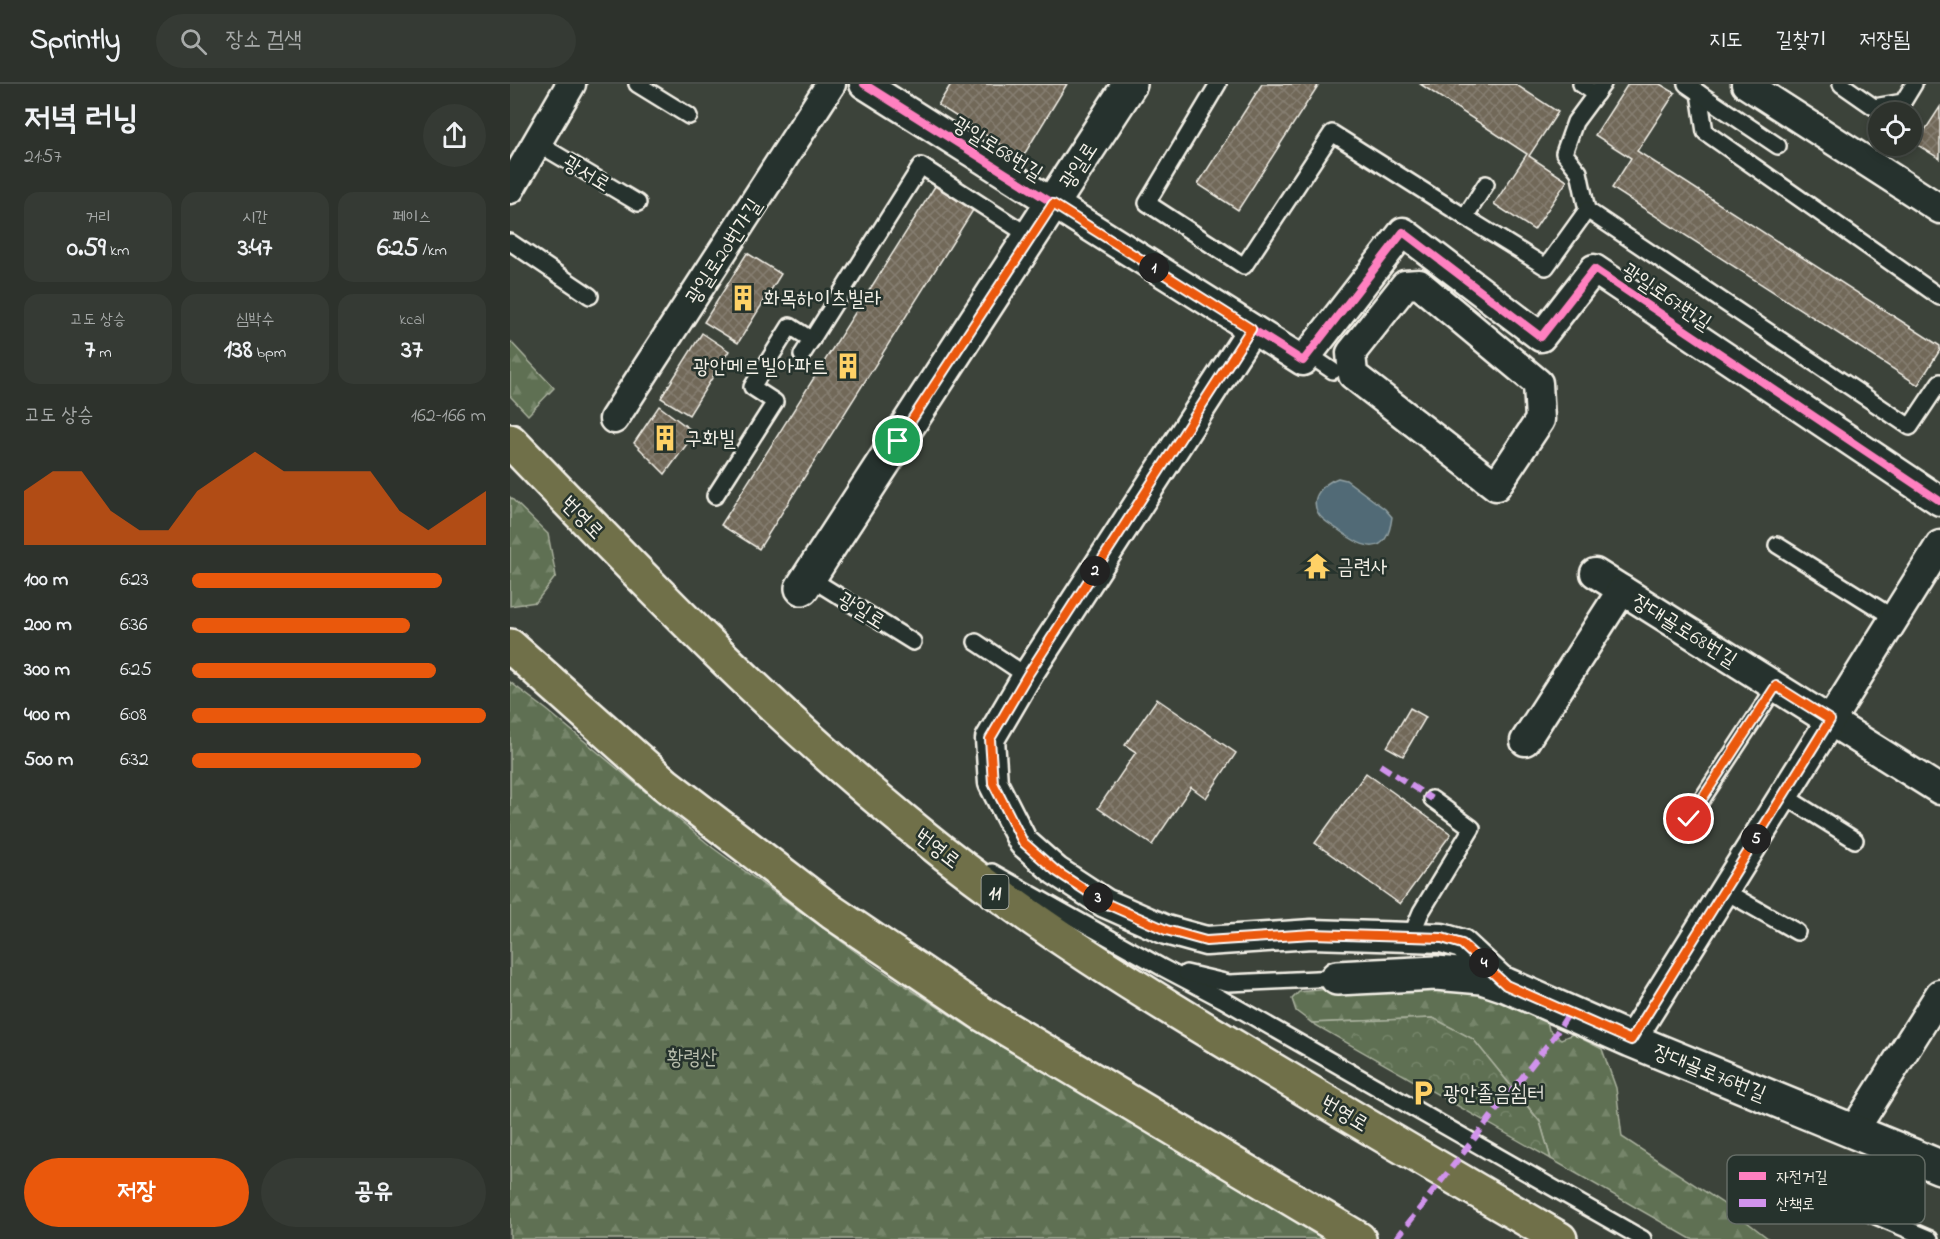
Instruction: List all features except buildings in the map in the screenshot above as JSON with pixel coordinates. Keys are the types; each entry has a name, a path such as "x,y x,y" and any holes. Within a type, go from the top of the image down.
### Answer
{"highway":[{"name":"번영로","path":"510,441 650,586 748,682 845,771 920,834 1054,934 1152,998 1560,1239"},
{"path":"510,646 665,784 735,840 841,919 984,1015 1359,1239"}],"street":[{"path":"510,189 571,84"},
{"name":"광일로20번가길","path":"615,419 831,84"},
{"name":"광일로68번길","path":"864,84 1053,204"},
{"name":"광일로","path":"806,583 1130,84"},
{"path":"1746,84 1940,210"},
{"path":"1053,204 1303,361 1308,354"},
{"name":"광일로67번길","path":"1308,354 1403,232 1541,337 1594,269 1940,501"},
{"path":"1419,284 1538,383 1540,420 1496,486 1353,375 1351,353 1405,285 1419,284"},
{"path":"1027,676 1251,329"},
{"path":"1631,1040 1940,545"},
{"name":"장대골로68번길","path":"1595,573 1940,790"},
{"path":"1525,741 1622,590"},
{"name":"장대골로76번길","path":"1027,676 990,739 993,783 1023,842 1056,871 1105,903 1166,930 1206,941 1312,934 1442,938 1462,944 1506,985"},
{"name":"장대골로76번길","path":"1337,978 1436,972 1482,977 1506,985 1631,1040 1910,1155"},
{"path":"1867,1138 1940,994"},
{"name":"장대골로76번길","path":"1925,1161 1940,1167"}],"lane":[{"path":"637,84 689,116"},
{"path":"1218,84 1147,203 1244,266 1332,133 1546,267 1587,210"},
{"path":"1581,84 1599,89 1575,122 1564,153 1580,172 1587,210 1910,426 1940,382"},
{"path":"1686,84 1778,146"},
{"path":"1841,84 1874,107 1903,102 1914,84"},
{"path":"1699,93 1705,132 1940,297"},
{"name":"광서로","path":"537,143 638,203"},
{"path":"802,355 921,166 1031,237"},
{"path":"1466,217 1486,184"},
{"path":"510,242 590,296"},
{"path":"715,496 775,402 752,387 757,378 790,326 812,340"},
{"path":"1308,354 1333,371"},
{"path":"1777,545 1894,618"},
{"name":"광일로","path":"806,583 913,642"},
{"path":"976,642 1027,676"},
{"path":"1689,819 1776,686"},
{"path":"1783,795 1855,840"},
{"path":"1411,936 1421,912 1472,828 1432,799"},
{"path":"920,834 1222,999 1643,1239"},
{"path":"1723,890 1797,932"},
{"path":"1163,968 1229,983 1337,978"},
{"path":"1865,1155 1867,1138"},
{"path":"1895,1224 1930,1239"}],"green space":[{"path":"510,341 554,388 528,415 510,396"},
{"path":"510,497 548,534 556,576 536,602 510,606"},
{"name":"황령산","path":"510,682 713,848 878,968 970,1028 1329,1239 510,1239"},
{"path":"1450,983 1508,1001 1547,1021 1549,1030 1561,1039 1573,1034 1602,1049 1616,1088 1622,1137 1727,1207 1727,1224 1750,1224 1769,1239 1691,1239 1551,1159 1540,1121 1473,1039 1433,1018 1312,1023 1296,1011 1292,999 1299,992"},
{"path":"1433,1018 1473,1039 1540,1122 1551,1159 1312,1023"}],"water":[{"path":"1338,478 1346,480 1385,509 1392,517 1385,539 1380,544 1373,546 1358,542 1320,516 1315,501 1319,491"}],"marked path":[{"path":"1380,765 1432,799"},
{"path":"1396,1239 1555,1035 1569,1013"}],"cycle path":[{"path":"864,84 1303,361 1403,232 1541,337 1594,269 1940,501"},
{"path":"1252,329 1027,676 990,739 993,783 1023,842 1056,871 1105,903 1166,930 1206,941 1312,934 1442,938 1462,944 1506,985"}],"place":[{"name":"화목하이츠빌라","path":"743,298"},
{"name":"광안메르빌아파트","path":"848,366"},
{"name":"구화빌","path":"665,438"},
{"name":"금련사","path":"1317,566"},
{"name":"광안졸음쉼터","path":"1423,1093"}],"route":[{"path":"898,441 1053,204 1251,329 1027,676 990,739 993,783 1023,842 1056,871 1105,903 1166,930 1206,941 1312,934 1442,938 1462,944 1506,985 1631,1040 1830,720 1776,686 1689,819"}]}
